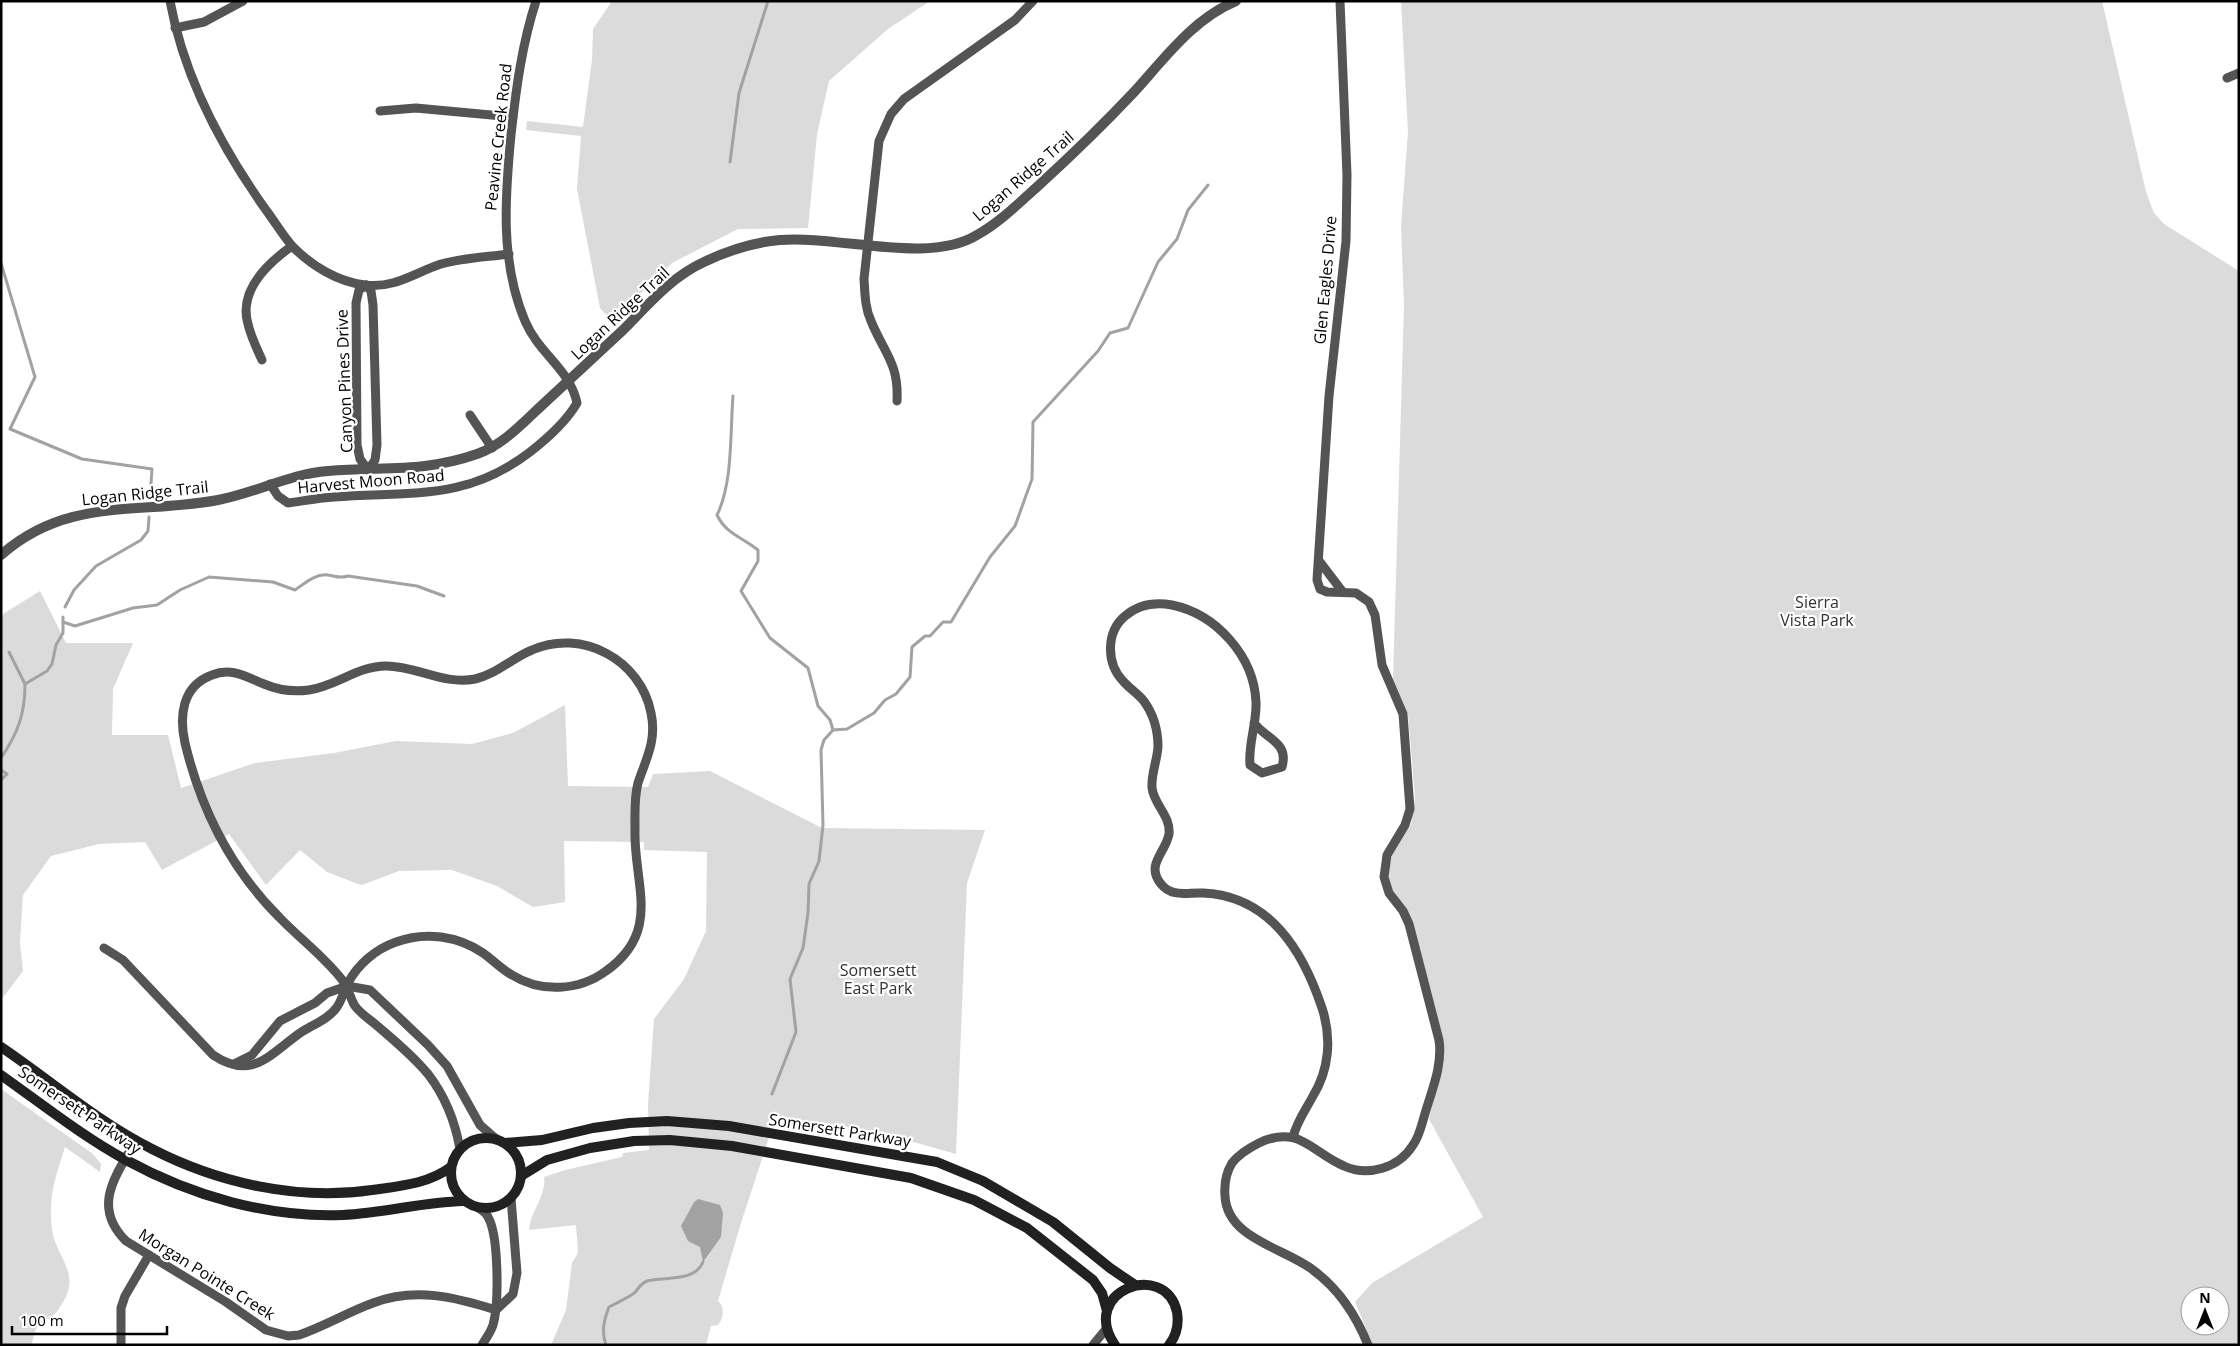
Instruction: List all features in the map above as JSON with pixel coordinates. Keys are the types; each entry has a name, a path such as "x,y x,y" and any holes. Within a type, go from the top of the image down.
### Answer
{"main road":[{"name":"Somersett Parkway","path":"1,1047 152,1150 209,1173 265,1188 306,1193 358,1192 405,1186 437,1178 451,1167"},
{"name":"Somersett Parkway","path":"1,1075 97,1143 125,1160 174,1183 214,1198 256,1208 305,1215 371,1213 464,1201"},
{"name":"Somersett Parkway","path":"501,1141 542,1140 611,1125 667,1121 729,1126 928,1160 983,1181 1038,1213 1083,1244 1110,1268 1135,1285"},
{"path":"477,1139 501,1141 518,1158 521,1176 518,1188 511,1198 495,1207 477,1207 464,1201 452,1186 451,1167 460,1149 477,1139"},
{"name":"Somersett Parkway","path":"521,1176 547,1160 590,1148 634,1141 670,1140 732,1146 912,1178 950,1189 1027,1228 1093,1280 1102,1293 1107,1311"},
{"path":"1114,1345 1106,1329 1107,1311 1117,1294 1135,1285 1148,1285 1159,1289 1169,1296 1176,1307 1177,1331 1181,1345"},
{"path":"1168,1345 1177,1331"}],"street":[{"path":"170,1 175,28 198,94 226,149 292,246 312,263 337,278 366,285 387,285 441,264 509,254"},
{"path":"175,28 204,22 243,1"},
{"name":"Peavine Creek Road","path":"536,1 525,34 513,117 505,216 509,254 525,321 540,347 570,380"},
{"path":"897,401 898,384 893,364 870,320 865,300 864,279 870,244 879,141 891,114 904,99 1015,20 1033,1"},
{"name":"Logan Ridge Trail","path":"1,555 41,528 85,513 187,506 223,500 294,476 329,471 418,469 473,456 492,448 515,431 668,284 702,262 740,249 780,240 935,249 973,238 1002,219 1052,173 1110,118 1202,21 1236,1"},
{"name":"Glen Eagles Drive","path":"1340,1 1347,175 1346,240 1329,396 1320,562 1317,580 1320,589 1327,592 1342,591"},
{"path":"2227,78 2239,73"},
{"path":"380,111 416,108 513,117"},
{"path":"262,360 247,322 248,295 259,275 275,258 292,246"},
{"name":"Canyon Pines Drive","path":"366,285 371,291 374,305 377,445 374,460 368,470 360,459 357,445 356,303 359,290 366,285"},
{"name":"Harvest Moon Road","path":"270,484 278,496 288,503 332,497 429,493 459,488 488,478 513,465 543,442 571,414 577,403 570,380"},
{"path":"470,415 492,448"},
{"path":"1320,562 1342,591 1363,596 1373,608 1382,665 1403,714 1410,809 1405,825 1387,855 1384,877 1389,893 1409,924 1439,1040 1440,1058 1417,1138 1407,1153 1393,1165 1372,1171 1351,1169 1338,1163 1305,1141 1293,1137 1270,1138 1240,1154 1227,1175 1224,1187 1227,1208 1241,1229 1295,1258 1323,1278 1352,1311 1368,1345"},
{"path":"1254,723 1260,731 1281,746 1285,756 1282,766 1273,771 1262,773 1250,765 1249,753 1253,739 1254,723 1256,701 1252,679 1235,646 1213,623 1184,608 1154,604 1132,610 1122,618 1112,636 1110,652 1114,666 1123,681 1144,701 1151,713 1158,737 1152,787 1169,828 1167,839 1155,864 1158,880 1171,892 1221,895 1250,905 1265,914 1291,941 1323,1011 1328,1029 1326,1063 1321,1081 1299,1118 1293,1137"},
{"path":"104,948 123,960 213,1055 231,1065 253,1065 272,1056 298,1035 336,1009 347,986 360,965 385,947 406,939 431,936 452,939 471,946 508,973 536,985 568,986 596,977 621,957 633,940 640,921 643,902 634,842 636,790 652,744 652,716 646,695 630,671 615,658 596,648 577,643 548,644 529,651 488,675 461,680 438,678 402,667 376,667 356,672 325,687 301,691 276,688 232,672 211,675 201,680 186,697 181,722 190,763 204,807 222,843 240,872 262,900 329,964 347,986 355,1007 399,1044 426,1072 443,1095 454,1122 460,1149"},
{"path":"231,1065 252,1055 280,1021 315,1003 327,993 347,986 370,990 428,1045 447,1066 480,1125 501,1141"},
{"name":"Morgan Pointe Creek","path":"136,1140 110,1190 108,1211 117,1233 126,1242 226,1302 266,1330 276,1334 299,1335 374,1303 412,1294 449,1296 496,1310"},
{"path":"496,1310 513,1294 517,1273 511,1198"},
{"path":"477,1207 489,1219 495,1241 496,1310 492,1326 482,1345"},
{"path":"121,1345 123,1302 149,1255"},
{"path":"1093,1345 1106,1329"}],"green space":[{"path":"612,1 930,1 888,29 829,81 817,134 808,228 738,229 672,263 612,321 600,308 577,189 581,136 526,130 527,121 583,127 592,60 593,29"},
{"name":"Sierra Vista Park","path":"1401,1 2102,1 2146,192 2154,213 2164,224 2239,271 2239,1345 1373,1345 1355,1302 1372,1283 1483,1217 1429,1119 1444,1052 1411,921 1393,891 1387,873 1393,851 1411,824 1415,797 1408,715 1393,679 1404,306 1401,226 1408,132"},
{"name":"Somersett East Park","path":"40,591 66,643 133,643 113,689 112,735 168,735 181,788 255,763 334,753 396,741 472,744 513,733 565,705 568,786 648,787 653,774 710,771 822,828 985,830 967,883 956,1154 878,1132 776,1116 718,1301 723,1309 722,1319 718,1325 711,1326 706,1345 551,1345 566,1310 572,1263 578,1253 576,1225 529,1230 543,1190 544,1177 565,1170 622,1157 623,1153 649,1150 648,1104 654,1019 684,979 706,931 707,852 644,850 644,842 564,841 565,902 533,907 497,886 452,870 399,871 362,885 327,872 300,850 266,885 229,834 162,870 145,842 99,844 51,856 23,895 20,943 23,971 1,1000 1,624 3,614"},
{"path":"1,1089 93,1154 101,1164 100,1172 65,1147 53,1188 51,1218 54,1240 66,1265 69,1282 68,1292 56,1313 38,1323 31,1345 1,1345"}],"shaded area":[{"path":"698,1199 720,1205 723,1213 721,1237 703,1262 700,1247 688,1241 681,1226 694,1202"}],"waterway":[{"path":"730,162 739,93 768,1"},
{"path":"833,730 847,729 874,713 885,700 896,694 910,677 912,647 925,636 930,636 943,622 951,622 990,557 1015,526 1032,479 1033,422 1098,351 1110,333 1128,328 1158,262 1177,239 1188,210 1208,185"},
{"path":"1,263 35,377 10,429 82,459 152,469 150,498"},
{"path":"733,396 730,457 726,488 717,515 725,527 758,550 758,561 741,591 770,638 808,668 818,706 830,720 833,730 824,740 821,750 823,825 819,861 809,884 808,913 803,948 790,979 796,1032 772,1094"},
{"path":"65,607 74,590 96,566 141,540 148,531 149,517"},
{"path":"63,622 75,626 133,608 157,605 180,590 209,577 273,582 295,590 319,576 348,576 417,586 444,596"},
{"path":"1,758 16,732 22,714 25,684 47,671 52,664 56,645 63,633 63,617"},
{"path":"9,652 25,684"},
{"path":"1,770 7,774 1,780"},
{"path":"606,1345 604,1326 609,1307 633,1294 644,1282 686,1276 699,1269 703,1262"}]}
